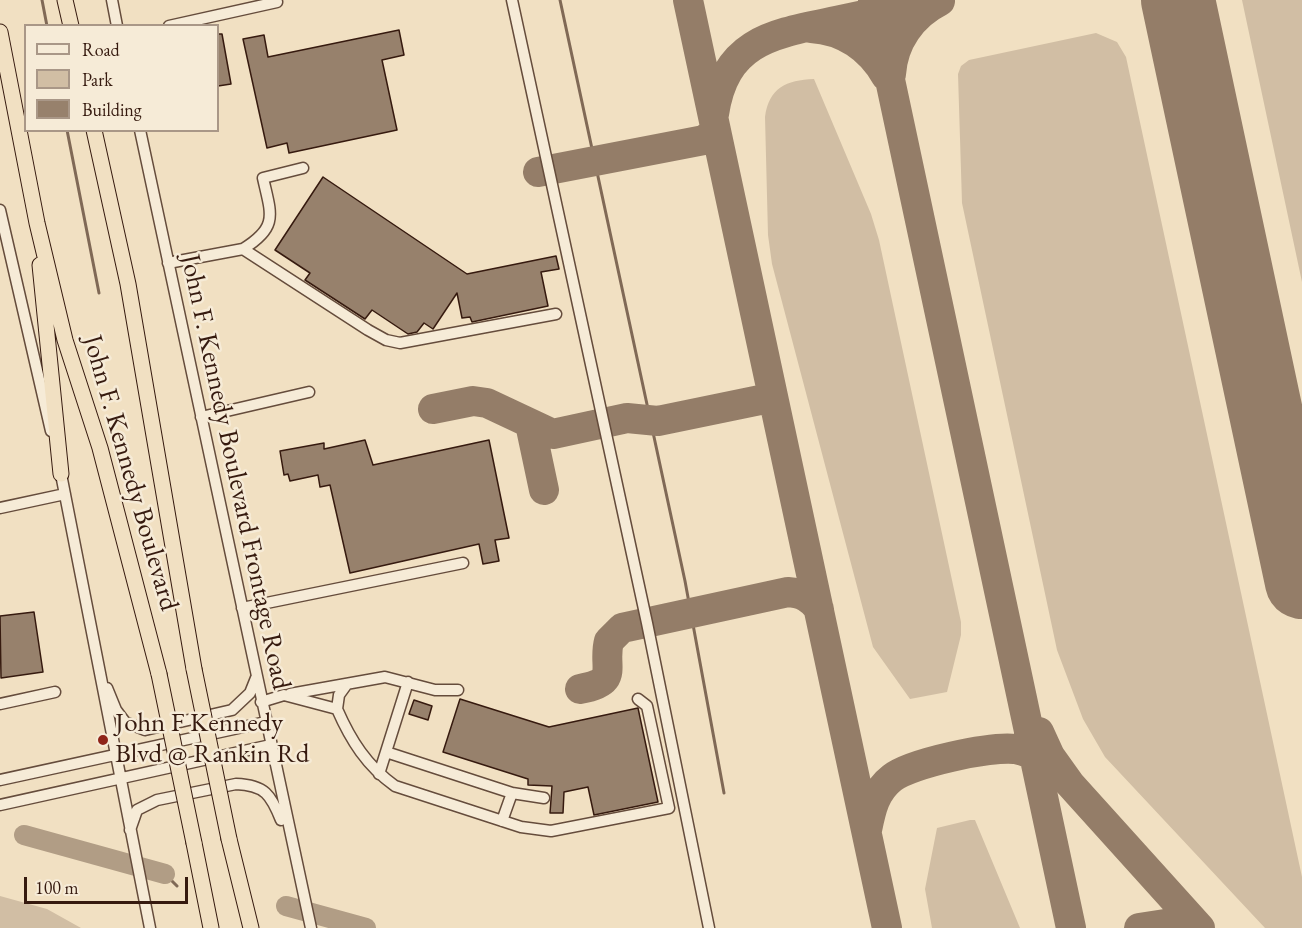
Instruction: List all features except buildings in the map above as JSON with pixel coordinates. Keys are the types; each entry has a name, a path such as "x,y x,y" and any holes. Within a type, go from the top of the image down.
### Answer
{"highway":[{"path":"65,0 71,24"},
{"name":"John F. Kennedy Boulevard","path":"0,32 37,223 65,340 100,448 159,674 210,924"},
{"name":"John F. Kennedy Boulevard","path":"94,132 128,284 194,669 229,839 251,928"},
{"path":"37,223 61,474"}],"street":[{"path":"112,0 117,24"},
{"path":"512,0 647,622 709,928"},
{"path":"178,24 277,2"},
{"name":"John F. Kennedy Boulevard Frontage Road","path":"140,132 292,848 311,928"},
{"path":"168,263 243,249 258,240 272,215 263,178 303,168"},
{"path":"0,210 61,474 150,928"},
{"path":"243,249 368,330 386,340 400,343 556,314"},
{"path":"201,417 309,392"},
{"path":"0,508 64,494"},
{"path":"242,608 463,563"},
{"path":"97,662 116,710 125,722 145,730 232,710 250,693 256,678"},
{"path":"261,702 284,695 385,677 435,690 458,690"},
{"path":"379,774 408,682"},
{"path":"347,684 339,695 337,710 352,742 379,774 395,786 521,827 551,831 669,808 647,706 639,699"},
{"path":"0,704 55,692"},
{"path":"284,695 337,710"},
{"path":"0,780 266,723"},
{"path":"0,805 270,745"},
{"path":"386,752 512,793 544,798"},
{"path":"129,830 138,810 157,800 236,784 249,784 262,789 272,797 292,848"},
{"path":"502,821 512,793"}],"green space":[{"path":"1242,0 1302,0 1302,282"},
{"path":"1096,33 1117,42 1126,57 1302,877 1302,928 1265,928 1105,757 1083,719 1057,650 962,203 958,74 961,66 969,60"},
{"path":"814,79 871,214 879,240 961,622 961,635 947,692 910,699 873,647 772,264 768,235 765,117 767,107 770,99 780,88 795,81"},
{"path":"975,820 1020,928 932,928 925,889 937,828"},
{"path":"0,896 47,909 81,928 0,928"}],"waterway":[{"path":"42,0 47,24"},
{"path":"560,0 685,581 724,793"},
{"path":"67,132 99,293"},
{"path":"24,835 165,874"},
{"path":"165,874 177,886"},
{"path":"286,906 366,928"}],"taxiway":[{"path":"688,0 887,928"},
{"path":"873,0 1071,928"},
{"path":"714,114 720,89 729,70 741,55 756,45 792,31 934,0"},
{"path":"1166,0 1174,10"},
{"path":"891,74 896,51 906,31 921,14 940,1"},
{"path":"811,28 834,32 855,42 872,57 886,76"},
{"path":"538,172 704,140 712,134 715,126"},
{"path":"433,409 473,401 487,403 553,434 627,418 658,421 760,400 770,401 775,408"},
{"path":"530,424 544,490"},
{"path":"580,689 593,686 605,678 609,641 622,628 788,592 806,597 819,609"},
{"path":"1039,732 1050,756 1070,784 1200,928"},
{"path":"867,830 872,808 881,789 902,772 933,761 1004,749 1024,751 1049,764"},
{"path":"1139,928 1165,924 1187,928"}],"runway":[{"path":"1178,0 1302,582"}],"place":[{"name":"John F Kennedy Blvd @ Rankin Rd","path":"103,740"}]}
